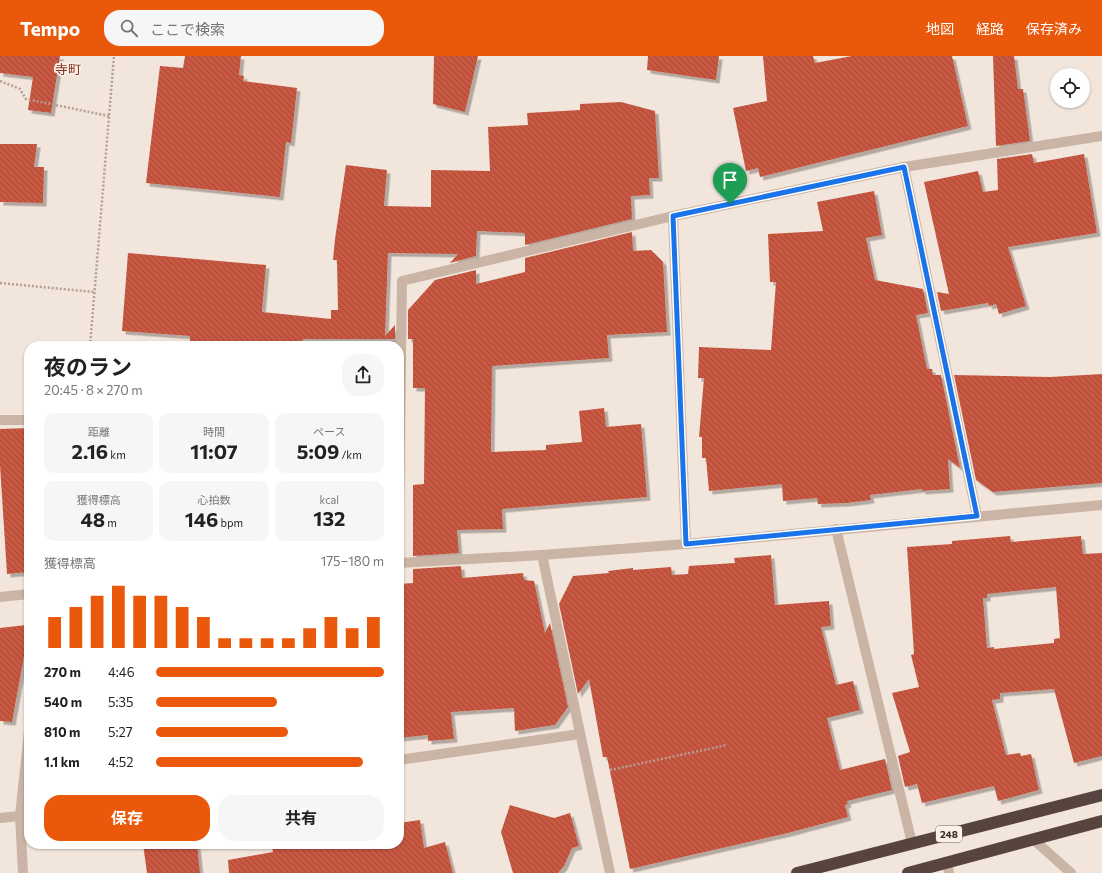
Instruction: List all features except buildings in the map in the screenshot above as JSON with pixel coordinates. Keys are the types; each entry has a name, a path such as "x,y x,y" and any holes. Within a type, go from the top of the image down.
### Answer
{"highway":[{"name":"248","path":"797,873 1102,795"},
{"path":"908,873 948,868 1034,840 1102,821"}],"street":[{"path":"401,341 402,281 673,216 904,167 1102,136"},
{"path":"904,167 977,516"},
{"path":"673,216 686,544"},
{"path":"0,420 24,420"},
{"path":"404,563 542,555 686,544 977,516 1102,506"},
{"path":"836,529 912,843"},
{"path":"542,555 610,873"},
{"path":"0,597 24,595"},
{"path":"404,759 580,734"},
{"path":"0,818 24,815"},
{"path":"1034,840 1071,873"},
{"path":"23,873 24,844"}],"path":[{"path":"90,341 114,56"},
{"path":"0,81 20,89 26,99 109,116"},
{"path":"0,283 94,292"},
{"path":"589,775 726,746"}],"district":[{"name":"寺町","path":"68,69"}],"route":[{"path":"904,167 977,516 686,544 673,216 730,204 904,167"}]}
